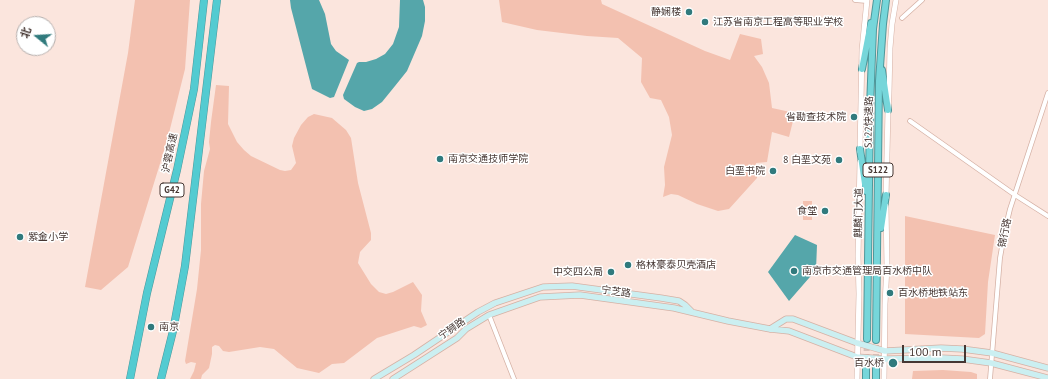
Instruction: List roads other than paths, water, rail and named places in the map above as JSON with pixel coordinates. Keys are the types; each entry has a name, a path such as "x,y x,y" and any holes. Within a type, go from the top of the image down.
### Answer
{"highway":[{"name":"沪蓉高速","path":"130,379 146,300 177,170 194,89 204,0"},
{"name":"G42","path":"161,379 185,266 217,0"},
{"path":"862,69 869,29 877,0"},
{"name":"S122快速路","path":"867,339 868,210 873,35 877,0"},
{"name":"S122快速路","path":"876,340 880,53 886,0"},
{"path":"880,53 888,110"},
{"path":"860,149 868,210"},
{"path":"877,249 886,195"},
{"path":"866,368 866,379"},
{"path":"876,369 876,379"}],"main road":[{"name":"宁芝路","path":"535,289 543,287 572,286 661,298 679,301 693,313"},
{"name":"宁狮路","path":"374,379 414,355 478,312 495,303 535,289"},
{"name":"宁芝路","path":"540,297 580,295 666,307 770,329 789,331 857,357 885,359 942,358 991,363 1048,378"},
{"name":"宁狮路","path":"393,379 457,338 466,329 489,315 540,297"},
{"path":"770,329 786,319 793,319 857,343 885,351 941,348 992,353 1048,368"}],"street":[{"path":"855,0 867,1"},
{"path":"884,379 885,304 888,266 886,195 888,110 892,24 896,0"},
{"path":"902,18 922,0"},
{"name":"麒麟门大道","path":"857,379 863,29 867,1"},
{"name":"锦行路","path":"990,379 1000,258 1005,230 1048,93"},
{"path":"910,120 1015,195 1048,216"},
{"path":"489,315 514,379"}],"water":[{"path":"290,0 319,0 325,14 331,44 336,51 349,60 334,97 330,98 312,89"},
{"path":"400,0 423,0 425,7 425,21 422,36 407,71 382,102 372,109 364,111 355,107 344,99 343,95 357,63 376,59 385,54 393,44 399,27"},
{"path":"795,235 817,245 816,270 789,301 768,272"}],"tunnel":[{"path":"876,340 876,369"},
{"path":"866,369 867,341"}],"place":[{"name":"静娴楼","path":"689,12"},
{"name":"江苏省南京工程高等职业学校","path":"705,22"},
{"name":"省勘查技术院","path":"854,117"},
{"name":"南京交通技师学院","path":"440,159"},
{"name":"8 白垩文苑","path":"839,160"},
{"name":"白垩书院","path":"773,171"},
{"name":"食堂","path":"825,211"},
{"name":"紫金小学","path":"20,237"},
{"name":"格林豪泰贝壳酒店","path":"628,265"},
{"name":"南京市交通管理局百水桥中队","path":"794,271"},
{"name":"中交四公局","path":"611,272"},
{"name":"百水桥地铁站东","path":"890,293"},
{"name":"南京","path":"151,327"},
{"name":"百水桥","path":"893,363"}]}
